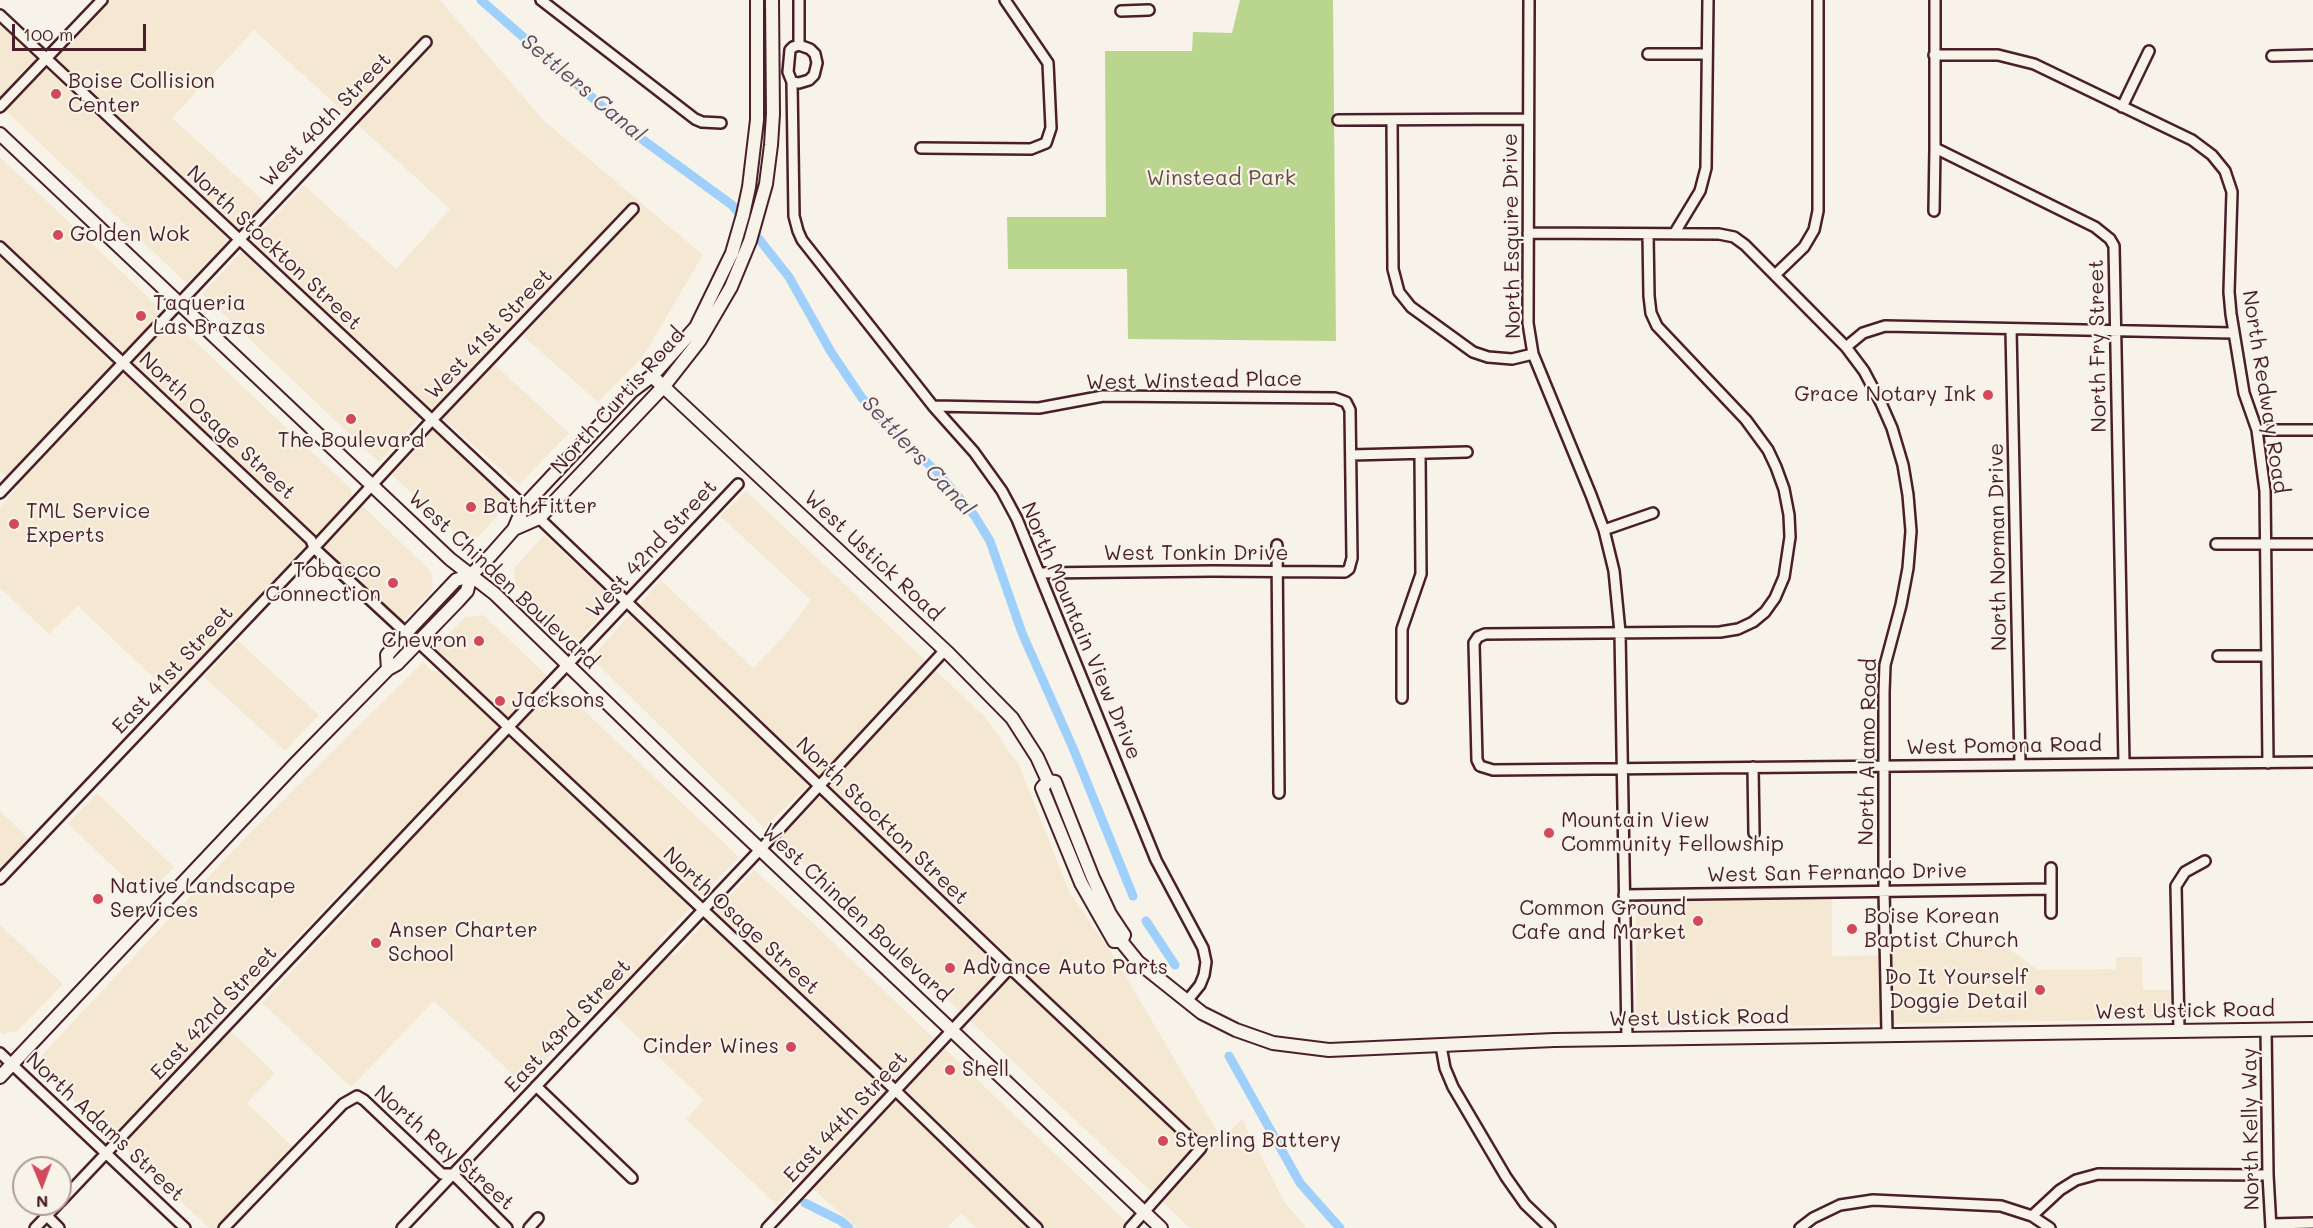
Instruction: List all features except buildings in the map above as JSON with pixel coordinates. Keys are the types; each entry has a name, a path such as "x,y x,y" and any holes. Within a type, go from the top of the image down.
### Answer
{"main road":[{"name":"North Curtis Road","path":"514,529 539,518 664,386 700,340 731,287 738,254 757,120 757,0"},
{"name":"North Curtis Road","path":"471,575 514,529 524,506 632,391 652,376 696,327 738,254 763,192 771,145 774,114 772,0"},
{"name":"West Chinden Boulevard","path":"0,134 372,485 495,594 760,849 1161,1228"},
{"name":"West Ustick Road","path":"652,376 945,650 1012,718 1037,757 1048,781 1055,782 1093,878 1110,914 1124,935 1121,941 1138,962 1202,1013 1236,1030 1273,1043 1329,1050 1627,1038 2313,1029"},
{"path":"388,669 387,655 406,633 456,580 471,575"},
{"path":"0,1077 388,669 397,664 467,591 471,575"}],"street":[{"path":"0,107 102,0"},
{"path":"541,0 696,119 702,122 721,123"},
{"path":"799,0 799,45"},
{"path":"921,148 1030,149 1046,143 1051,128 1048,63 1005,0"},
{"path":"1136,0 1136,10"},
{"name":"North Esquire Drive","path":"1529,0 1528,323 1533,354 1604,530 1614,571 1620,632 1627,1038"},
{"path":"1674,234 1700,191 1706,168 1708,0"},
{"path":"1775,275 1804,247 1814,230 1818,211 1818,0"},
{"path":"1934,211 1935,0"},
{"path":"1121,10 1149,10"},
{"name":"North Stockton Street","path":"0,15 524,506"},
{"name":"West 40th Street","path":"0,493 426,42"},
{"path":"799,45 810,49 814,54 816,71 809,80 799,83 792,82 788,72 788,55 792,47 799,45"},
{"path":"2122,106 2149,51"},
{"path":"1647,54 1707,54"},
{"name":"North Redway Road","path":"1934,55 1998,56 2017,58 2034,64 2192,140 2212,155 2225,171 2232,192 2229,292 2233,333 2244,393 2257,430 2265,491 2268,763"},
{"path":"2272,56 2313,55"},
{"name":"North Mountain View Drive","path":"792,82 794,216 802,240 933,406 974,452 1002,491 1017,519 1041,573 1156,860 1203,948 1206,962 1204,975 1200,985 1187,1001"},
{"path":"1338,120 1528,119"},
{"path":"1392,120 1393,268 1399,291 1411,307 1473,352 1488,357 1512,359 1533,354"},
{"name":"North Fry Street","path":"1935,148 2095,227 2110,239 2115,256 2124,763"},
{"name":"West 41st Street","path":"372,485 633,209"},
{"name":"North Alamo Road","path":"1528,233 1719,234 1734,237 1846,347 1864,370 1885,412 1903,465 1911,531 1908,568 1901,605 1885,665 1884,890 1887,1033"},
{"path":"1620,632 1720,632 1738,629 1753,622 1765,612 1775,598 1784,577 1790,537 1784,489 1768,450 1746,420 1657,326 1651,313 1649,296 1648,234"},
{"name":"North Osage Street","path":"0,247 311,540 314,548 406,633"},
{"path":"1846,347 1863,333 1885,326 2233,333"},
{"name":"North Norman Drive","path":"2011,329 2020,764"},
{"name":"West Winstead Place","path":"933,406 1040,408 1103,396 1335,398 1347,402 1350,410 1351,455"},
{"path":"2257,430 2313,430"},
{"path":"1351,455 1467,452"},
{"path":"1402,698 1402,629 1421,574 1420,454"},
{"name":"West Tonkin Drive","path":"1041,573 1341,573 1349,568 1352,558 1351,455"},
{"name":"West 42nd Street","path":"567,665 738,484"},
{"name":"East 41st Street","path":"0,879 372,485"},
{"path":"1604,530 1653,513"},
{"name":"North Stockton Street","path":"539,518 1202,1148 1144,1212"},
{"path":"2216,544 2313,544"},
{"path":"1277,545 1279,792"},
{"name":"West Pomona Road","path":"1620,632 1485,634 1478,637 1474,643 1477,760 1480,766 1493,770 2313,762"},
{"name":"North Osage Street","path":"418,642 895,1090 1037,1228"},
{"name":"East 43rd Street","path":"402,1228 945,650"},
{"path":"2218,656 2267,656"},
{"name":"East 42nd Street","path":"72,1189 567,665"},
{"path":"1753,767 1754,833"},
{"path":"2179,1030 2176,886 2185,872 2205,861"},
{"path":"2051,868 2051,913"},
{"name":"West San Fernando Drive","path":"1624,895 2051,888"},
{"name":"East 44th Street","path":"766,1228 1010,968"},
{"name":"North Kelly Way","path":"2266,1029 2271,1226"},
{"path":"1442,1046 1445,1068 1453,1087 1506,1177 1525,1204 1550,1228"},
{"name":"North Adams Street","path":"0,1053 185,1228"},
{"path":"536,1086 632,1178"},
{"name":"North Ray Street","path":"224,1228 342,1104 357,1096 442,1174 453,1174 507,1228"},
{"path":"2032,1216 2060,1190 2076,1180 2098,1174 2268,1174"},
{"path":"1800,1228 1813,1218 1840,1205 1873,1200 2001,1206 2032,1216 2050,1228"},
{"path":"1130,1228 1144,1212"},
{"path":"47,1216 59,1228"},
{"name":"East 42nd Street","path":"35,1228 47,1216"},
{"path":"529,1228 538,1218"},
{"path":"2271,1226 2313,1223"}],"shaded area":[{"path":"92,0 440,0 544,121 703,255 642,358 598,402 513,327 485,356 569,433 519,485 430,407 379,462 202,294 304,185 396,269 450,209 254,30 172,118 267,204 187,284 0,105 0,8 44,50"},
{"path":"0,157 351,489 352,496 431,571 432,591 402,622 315,538 169,692 78,606 49,634 0,588 0,507 19,486 0,471"},
{"path":"433,430 511,501 478,537 461,538 392,475"},
{"path":"746,491 985,717 1019,765 1069,891 1114,957 1222,1139 1242,1119 1284,1201 1306,1228 1190,1228 778,840 821,796 1017,978 1024,970 818,776 764,828 591,658 661,580 753,668 786,634 811,600 720,516"},
{"path":"544,535 615,600 575,644 568,640 515,583 514,568"},
{"path":"483,615 739,857 658,942 674,956 754,870 815,925 1133,1228 976,1228 961,1213 947,1228 857,1228 801,1178 776,1204 686,1119 704,1100 601,1002 523,1084 434,1001 351,1087 262,1003 372,886 358,873 219,1020 275,1073 247,1103 293,1147 217,1228 209,1228 43,1071 42,1055 242,841 423,662 432,671 444,671 432,652 465,617"},
{"path":"238,641 319,715 285,751 204,677"},
{"path":"97,793 174,867 145,897 68,824"},
{"path":"0,811 29,839 0,869"},
{"path":"1832,888 1832,956 1894,955 1894,944 1998,941 2038,970 2116,969 2116,957 2142,957 2143,990 2173,990 2174,1019 1636,1028 1636,890"},
{"path":"0,925 63,984 17,1031 3,1034 0,1031"}],"green space":[{"name":"Winstead Park","path":"1240,0 1333,0 1336,341 1128,339 1127,269 1008,269 1007,217 1106,217 1105,51 1192,51 1193,32 1232,33"}],"waterway":[{"name":"Settlers Canal","path":"481,0 628,129 732,205 789,277 831,352 862,398 887,426 937,472 974,515 990,541 1022,633 1073,748 1133,896"},
{"name":"Settlers Canal","path":"1146,921 1175,965"},
{"name":"Settlers Canal","path":"1229,1056 1300,1183 1340,1228"},
{"path":"805,1203 841,1221 849,1228"}],"place":[{"name":"Boise Collision Center","path":"56,94"},
{"name":"Golden Wok","path":"58,235"},
{"name":"Taqueria Las Brazas","path":"141,316"},
{"name":"Grace Notary Ink","path":"1988,395"},
{"name":"The Boulevard","path":"351,419"},
{"name":"Bath Fitter","path":"471,507"},
{"name":"TML Service Experts","path":"14,524"},
{"name":"Tobacco Connection","path":"393,583"},
{"name":"Chevron","path":"479,641"},
{"name":"Jacksons","path":"500,701"},
{"name":"Mountain View Community Fellowship","path":"1549,833"},
{"name":"Native Landscape Services","path":"98,899"},
{"name":"Common Ground Cafe and Market","path":"1698,921"},
{"name":"Boise Korean Baptist Church","path":"1852,929"},
{"name":"Anser Charter School","path":"376,943"},
{"name":"Advance Auto Parts","path":"950,968"},
{"name":"Do It Yourself Doggie Detail","path":"2040,990"},
{"name":"Cinder Wines","path":"791,1047"},
{"name":"Shell","path":"950,1070"},
{"name":"Sterling Battery","path":"1163,1141"}]}
